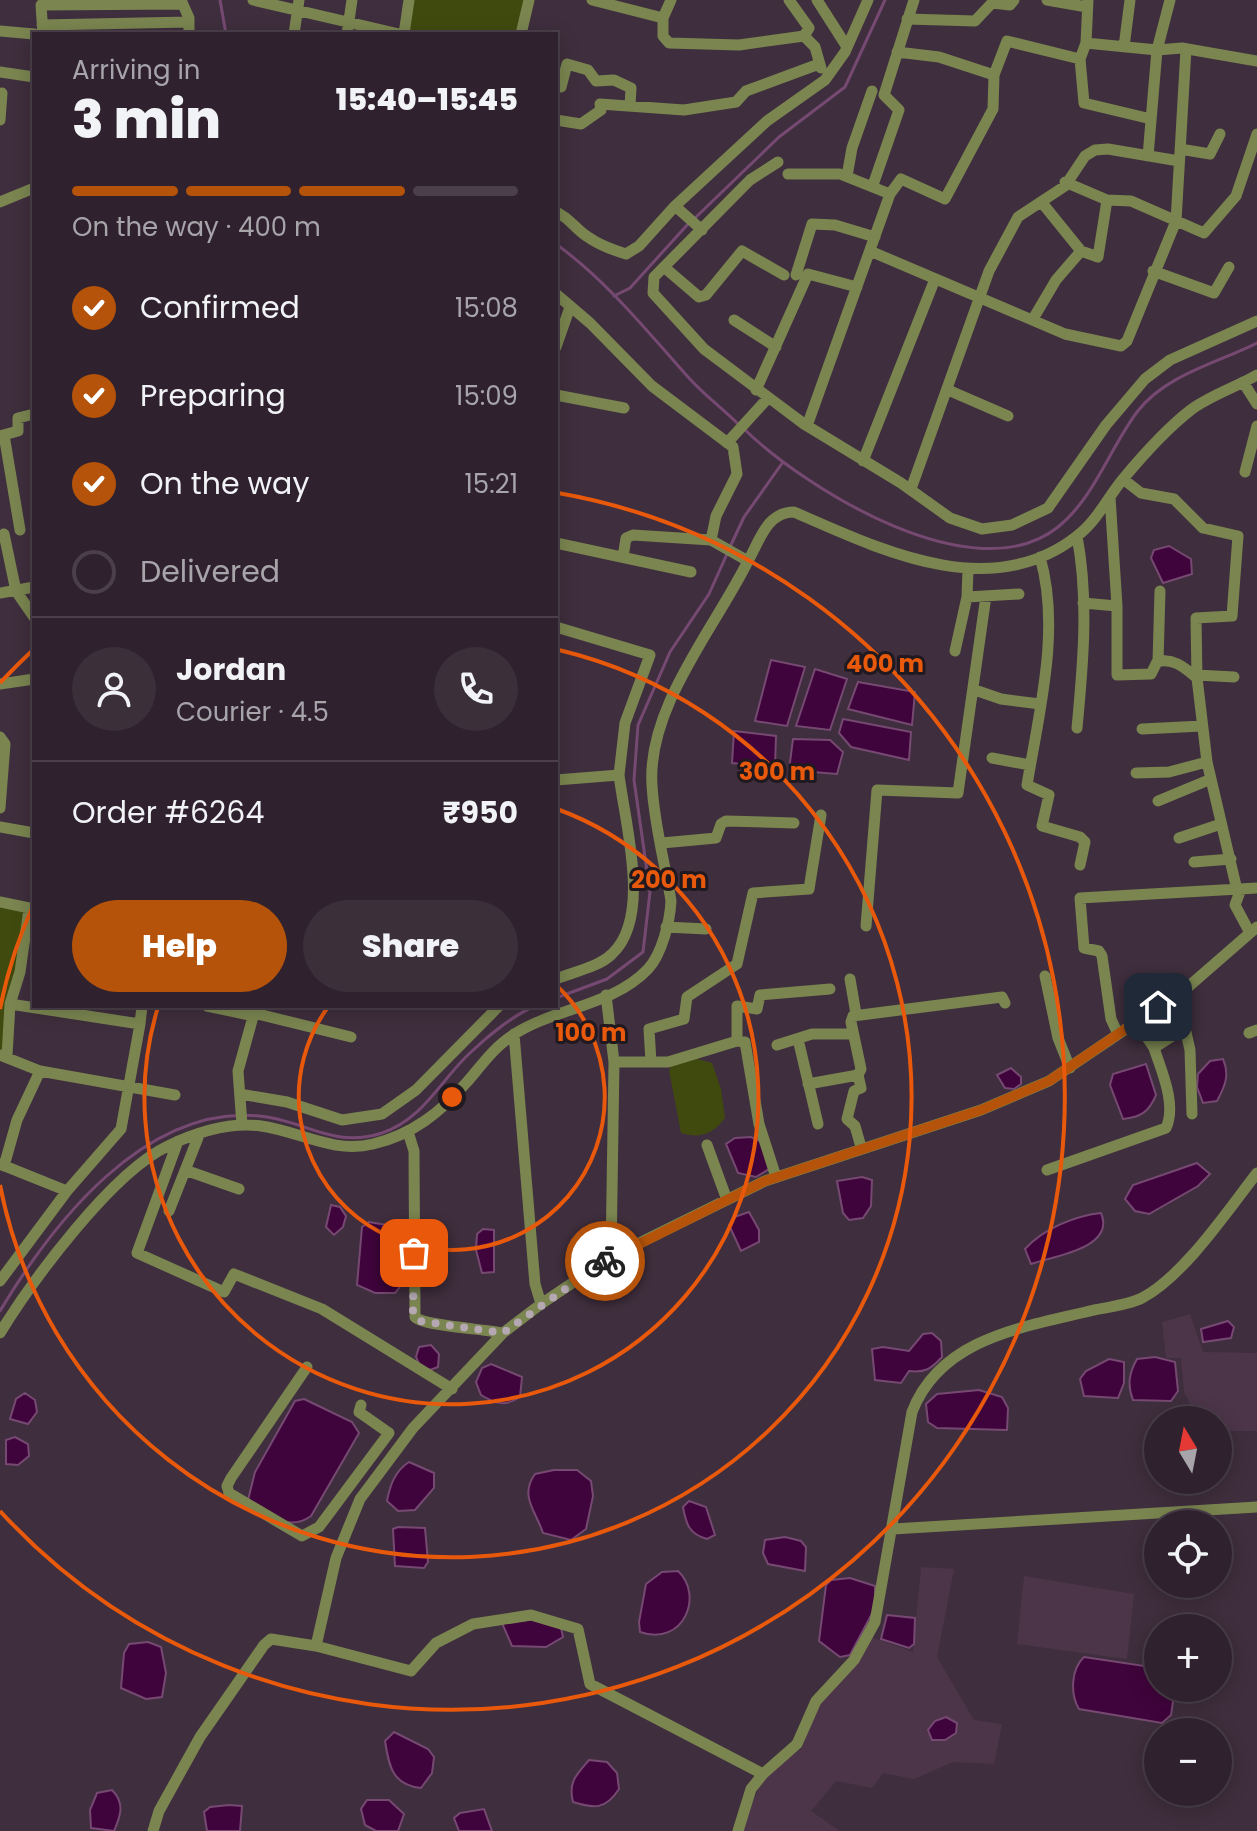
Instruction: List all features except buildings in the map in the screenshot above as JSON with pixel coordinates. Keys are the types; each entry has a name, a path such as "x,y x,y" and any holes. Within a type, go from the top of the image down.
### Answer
{"street":[{"path":"253,0 298,5 348,28 383,32"},
{"path":"348,28 352,0"},
{"path":"401,32 409,0"},
{"path":"521,32 529,0"},
{"path":"592,0 663,18"},
{"path":"671,0 663,18 663,36 669,43 739,45 804,36"},
{"path":"789,0 809,28 804,36"},
{"path":"817,0 847,47"},
{"path":"558,213 568,217 585,236 626,254 639,246 675,206 767,121 825,80 847,47 868,0"},
{"path":"873,185 899,110 884,95 914,0"},
{"path":"907,19 975,21 992,3 1010,5 1014,0"},
{"path":"1047,0 1088,4 1086,43 1080,59 1084,103 1151,119"},
{"path":"1124,47 1130,0"},
{"path":"1148,156 1157,50 1170,0"},
{"path":"0,31 40,31 189,28 182,2 41,5 40,31"},
{"path":"294,32 298,5"},
{"path":"804,36 815,47 825,80"},
{"path":"807,426 890,194 901,179 945,199 993,109 994,75 1007,41 1080,59"},
{"path":"1086,43 1157,50 1186,49 1257,61"},
{"path":"870,251 1065,334 1121,346 1127,341 1176,221 1186,49"},
{"path":"897,52 939,57 994,75"},
{"path":"561,87 567,64 588,70 596,81 614,80 631,88 630,106"},
{"path":"558,120 581,124 601,110 600,104 684,110 736,102 746,91 819,64"},
{"path":"0,72 32,77"},
{"path":"847,176 852,148 872,91"},
{"path":"0,120 2,93"},
{"path":"911,489 979,297 1000,247 1018,217 1043,204 1085,156 1095,150 1148,156 1210,154 1220,134"},
{"path":"1065,182 1107,200 1131,201 1204,233 1236,196 1257,134"},
{"path":"778,162 695,223 654,277 653,293 704,349 756,390 807,426 911,489 950,518 982,529 1012,525 1036,515 1051,504 1106,425 1145,379 1170,360 1257,321"},
{"path":"788,174 847,176 890,194"},
{"path":"2,198 32,189"},
{"path":"1043,204 1081,251 1098,257 1107,200"},
{"path":"675,206 695,223"},
{"path":"664,267 699,297 706,295 740,252 790,275 812,224 835,225 875,237"},
{"path":"1033,319 1056,280 1081,251"},
{"path":"1153,271 1214,293 1229,267"},
{"path":"756,390 808,274 857,287"},
{"path":"863,461 935,279"},
{"path":"558,296 652,386 731,438 737,474 716,516 716,543"},
{"path":"558,341 570,307"},
{"path":"734,320 776,347"},
{"path":"0,1333 41,1272 79,1227 150,1155 178,1141 241,1123 345,1147 372,1144 408,1132 441,1110 489,1055 514,1034 606,995 646,971 666,927 671,901 652,784 655,752 684,668 725,607 770,520 779,513 794,512 907,557 968,569 1006,568 1040,557 1077,536 1123,479 1192,409 1257,375"},
{"path":"1243,382 1257,404"},
{"path":"948,390 1008,416"},
{"path":"558,395 624,408"},
{"path":"731,438 768,398"},
{"path":"20,530 2,435 18,431 18,418 32,414"},
{"path":"1245,472 1257,426"},
{"path":"316,1646 336,1558 354,1508 413,1428 503,1333 611,1257 776,1177 981,1110 1049,1081 1181,992 1254,930 1235,905 1239,890 1207,762 1197,676 1196,618 1232,616 1238,536 1203,528 1174,499 1141,493 1123,479"},
{"path":"1110,497 1115,534 1116,673 1151,674 1158,662 1160,591"},
{"path":"32,528 2,534 16,591 32,614"},
{"path":"623,557 626,538 633,535 716,543 748,561"},
{"path":"1077,536 1083,567 1083,652 1077,728"},
{"path":"558,543 691,572"},
{"path":"1040,557 1050,602 1040,704 1027,785 1049,795 1042,826 1080,837 1085,842 1080,865"},
{"path":"955,651 967,597 968,569"},
{"path":"0,593 32,587"},
{"path":"967,597 1019,594"},
{"path":"866,926 877,790 958,793 986,596"},
{"path":"1083,603 1117,606"},
{"path":"558,628 650,655 624,727 619,775 634,897 629,929 606,959 558,978"},
{"path":"1158,662 1182,665 1197,676 1234,677"},
{"path":"0,684 32,679"},
{"path":"975,690 1001,699 1040,704"},
{"path":"1142,729 1202,726"},
{"path":"0,737 5,744 0,808"},
{"path":"992,758 1030,765"},
{"path":"1136,773 1169,772 1207,762"},
{"path":"558,780 619,775"},
{"path":"1158,801 1211,779"},
{"path":"651,1062 649,1029 684,1019 687,997 737,964 753,893 809,889 821,815"},
{"path":"662,843 716,838 721,824 726,821 794,823"},
{"path":"1179,838 1221,824"},
{"path":"0,827 32,833"},
{"path":"1194,862 1231,859"},
{"path":"1118,1034 1111,1019 1102,956 1099,951 1084,948 1080,898 1257,888"},
{"path":"0,902 32,909 20,972 10,1004 4,1056 40,1071 175,1095"},
{"path":"666,927 706,929"},
{"path":"1045,976 1058,1038 1070,1068"},
{"path":"850,979 856,1014"},
{"path":"737,1041 737,1006 758,1009 760,995 830,989"},
{"path":"1181,992 1190,1050 1192,1114"},
{"path":"606,995 614,1062 611,1257"},
{"path":"861,1147 855,1126 847,1119 854,1091 861,1088 858,1075 861,1069 851,1018 856,1014 1002,997 1005,1003"},
{"path":"10,1004 32,1007"},
{"path":"36,1008 140,1024"},
{"path":"0,1281 5,1266 119,1133 142,1008"},
{"path":"223,1008 255,1012 351,1037"},
{"path":"240,1099 287,1102 342,1120 382,1114 421,1086 493,1009"},
{"path":"241,1123 238,1071 255,1012"},
{"path":"1047,1170 1166,1128 1170,1120 1168,1097 1154,1048 1136,1021"},
{"path":"1154,1048 1185,1028"},
{"path":"514,1034 535,1284 541,1304"},
{"path":"777,1045 812,1034 853,1034"},
{"path":"798,1039 818,1124"},
{"path":"614,1062 668,1062 737,1041 745,1043 759,1124 776,1177"},
{"path":"40,1071 17,1120 2,1165 67,1191"},
{"path":"808,1084 858,1075"},
{"path":"408,1132 414,1151 415,1317 425,1323 475,1326 503,1333"},
{"path":"169,1211 199,1135"},
{"path":"178,1141 137,1253 224,1292 234,1274 313,1304 452,1389"},
{"path":"707,1145 727,1200"},
{"path":"185,1170 239,1189"},
{"path":"738,1831 751,1789 797,1744 816,1701 863,1645 877,1615 912,1412 922,1386 936,1371 1003,1332 1143,1298 1183,1264 1257,1173"},
{"path":"307,1367 231,1478 227,1486 229,1493 302,1536 319,1527 389,1433 359,1412 361,1405"},
{"path":"893,1529 1257,1507"},
{"path":"153,1831 159,1811 200,1737 271,1639 316,1646 411,1671 436,1643 454,1631 473,1624 531,1615 578,1629 590,1684 763,1774"}],"shaded area":[{"path":"1169,546 1191,559 1192,574 1163,583 1151,558 1154,550"},
{"path":"771,660 805,667 787,726 755,721"},
{"path":"815,669 847,679 830,730 796,726"},
{"path":"858,682 915,692 912,725 848,709"},
{"path":"843,719 911,732 909,760 851,747 839,733"},
{"path":"734,731 776,736 775,767 732,763"},
{"path":"793,739 830,740 843,752 837,774 789,770"},
{"path":"1223,1059 1226,1080 1217,1101 1203,1103 1197,1087 1198,1074 1210,1061"},
{"path":"1146,1064 1156,1095 1144,1113 1123,1119 1110,1085 1113,1074"},
{"path":"1011,1068 1021,1077 1021,1084 1014,1089 1005,1088 997,1075"},
{"path":"751,1137 762,1142 769,1169 756,1177 738,1173 726,1144 735,1138"},
{"path":"1197,1163 1210,1174 1198,1186 1149,1214 1135,1211 1125,1199 1133,1185"},
{"path":"862,1177 872,1180 871,1206 863,1218 849,1220 843,1213 837,1181"},
{"path":"331,1205 340,1207 346,1216 343,1227 334,1235 326,1227"},
{"path":"749,1212 759,1230 759,1242 741,1251 729,1225 734,1217"},
{"path":"1101,1213 1103,1225 1100,1235 1092,1242 1067,1254 1031,1264 1025,1249 1041,1235 1070,1220"},
{"path":"369,1222 398,1227 402,1234 406,1251 405,1270 395,1293 375,1293 357,1285 362,1227"},
{"path":"483,1229 494,1230 494,1272 482,1273 476,1250 477,1234"},
{"path":"1190,1314 1203,1352 1257,1353 1257,1431 1232,1431 1232,1406 1192,1406 1184,1392 1181,1358 1166,1358 1162,1322"},
{"path":"1228,1321 1234,1327 1231,1338 1203,1342 1201,1329"},
{"path":"932,1333 941,1341 942,1357 934,1365 924,1371 909,1371 901,1383 875,1380 872,1349 883,1347 909,1351 923,1334"},
{"path":"431,1345 439,1354 438,1367 430,1370 420,1366 416,1357 419,1347"},
{"path":"1155,1357 1175,1362 1178,1391 1171,1401 1133,1400 1130,1384 1134,1364 1137,1359"},
{"path":"1109,1359 1124,1362 1124,1383 1118,1398 1084,1396 1080,1379 1086,1371"},
{"path":"491,1364 522,1377 520,1397 500,1403 481,1395 476,1382 482,1368"},
{"path":"979,1390 1002,1397 1008,1408 1007,1430 937,1428 928,1422 926,1404 937,1394"},
{"path":"25,1393 35,1400 37,1412 28,1424 10,1419 16,1399"},
{"path":"304,1399 352,1422 359,1433 311,1516 303,1521 287,1522 247,1504 255,1472 295,1401"},
{"path":"15,1437 28,1444 29,1456 18,1465 6,1464 6,1440"},
{"path":"409,1462 434,1473 434,1488 415,1510 398,1511 387,1501 388,1495 397,1474"},
{"path":"577,1470 591,1481 593,1496 586,1529 571,1540 543,1533 530,1504 530,1482 535,1474"},
{"path":"689,1501 706,1507 715,1535 707,1539 689,1528 683,1507"},
{"path":"425,1528 428,1562 424,1568 395,1566 393,1529"},
{"path":"785,1537 801,1541 806,1547 805,1571 768,1564 763,1553 765,1540"},
{"path":"921,1567 954,1569 937,1657 974,1720 1002,1724 994,1764 953,1762 914,1779 883,1773 872,1788 836,1781 811,1811 840,1831 741,1831 764,1776 802,1748 818,1704 865,1635 913,1652"},
{"path":"678,1571 686,1581 689,1593 685,1616 678,1626 668,1632 655,1635 640,1632 646,1584 662,1572"},
{"path":"1024,1576 1134,1594 1127,1659 1017,1644"},
{"path":"850,1578 875,1586 875,1608 850,1655 840,1657 819,1641 826,1585 831,1580"},
{"path":"887,1615 915,1618 914,1644 909,1648 881,1639"},
{"path":"535,1619 561,1628 563,1637 546,1647 512,1646 502,1623"},
{"path":"148,1642 161,1647 166,1673 162,1697 146,1699 121,1688 124,1653 129,1644"},
{"path":"1084,1657 1144,1666 1144,1702 1173,1702 1171,1715 1144,1720 1079,1709 1073,1682"},
{"path":"946,1717 957,1723 956,1733 945,1740 932,1740 928,1730 935,1721"},
{"path":"394,1732 428,1749 434,1757 432,1773 421,1788 404,1783 394,1773 385,1741"},
{"path":"589,1760 607,1762 617,1773 619,1789 599,1806 573,1802 572,1784"},
{"path":"112,1790 119,1800 120,1809 114,1831 91,1828 90,1810 97,1793"},
{"path":"367,1800 389,1800 404,1814 398,1831 376,1831 365,1825 361,1809"},
{"path":"242,1806 240,1831 207,1831 204,1812 210,1807"},
{"path":"484,1809 492,1831 459,1831 454,1818 460,1813"}],"green space":[{"path":"411,0 531,0 526,32 405,32"},
{"path":"0,906 24,911 5,1053 0,1052"},
{"path":"698,1059 712,1063 721,1089 725,1118 711,1131 694,1135 681,1133 669,1070 673,1064"}],"waterway":[{"path":"220,0 226,32"},
{"path":"694,219 779,137 845,87 885,0"},
{"path":"614,296 630,288 688,224"},
{"path":"558,245 609,290 694,383 738,424"},
{"path":"744,429 807,479 893,526 938,541 982,548 1023,544 1058,527 1071,515 1092,487 1127,426 1149,399 1192,371 1257,343"},
{"path":"730,547 744,517 783,462"},
{"path":"558,997 607,979 643,952 650,892 634,780 638,725 670,652 709,594 727,554"},
{"path":"0,1311 46,1242 74,1208 140,1150 177,1130 217,1118 259,1116 349,1138 382,1133 397,1127 421,1108 485,1039 531,1008"}],"way so far":[{"path":"414,1253 413,1311 419,1321 475,1326 503,1333 576,1278 605,1261"}],"route":[{"path":"605,1261 765,1181 981,1110 1049,1081 1158,1007"}]}
